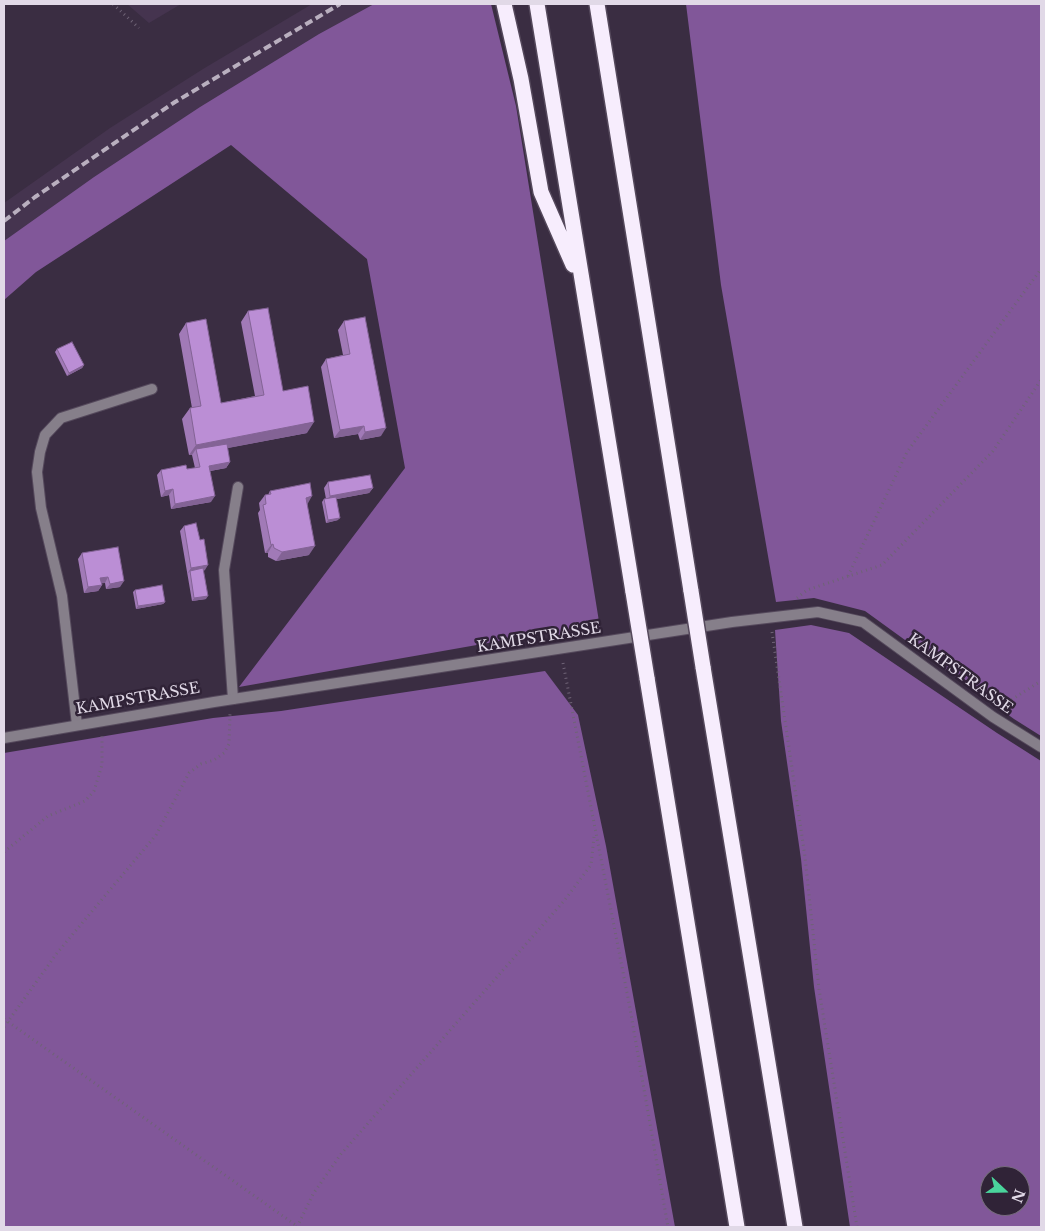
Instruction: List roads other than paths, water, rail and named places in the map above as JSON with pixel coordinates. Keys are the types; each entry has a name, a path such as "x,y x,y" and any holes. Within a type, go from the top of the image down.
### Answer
{"highway":[{"path":"504,4 521,79 541,192 581,282"},
{"path":"537,4 737,1227"},
{"path":"597,4 795,1227"}],"street":[{"path":"77,725 62,596 41,508 37,472 40,452 45,435 61,418 152,389"},
{"path":"232,699 224,570 238,486"},
{"name":"KAMPSTRASSE","path":"4,738 232,699 818,612 863,622 993,717 1041,747"}],"railway":[{"path":"4,221 35,197 175,102 340,4"}]}
